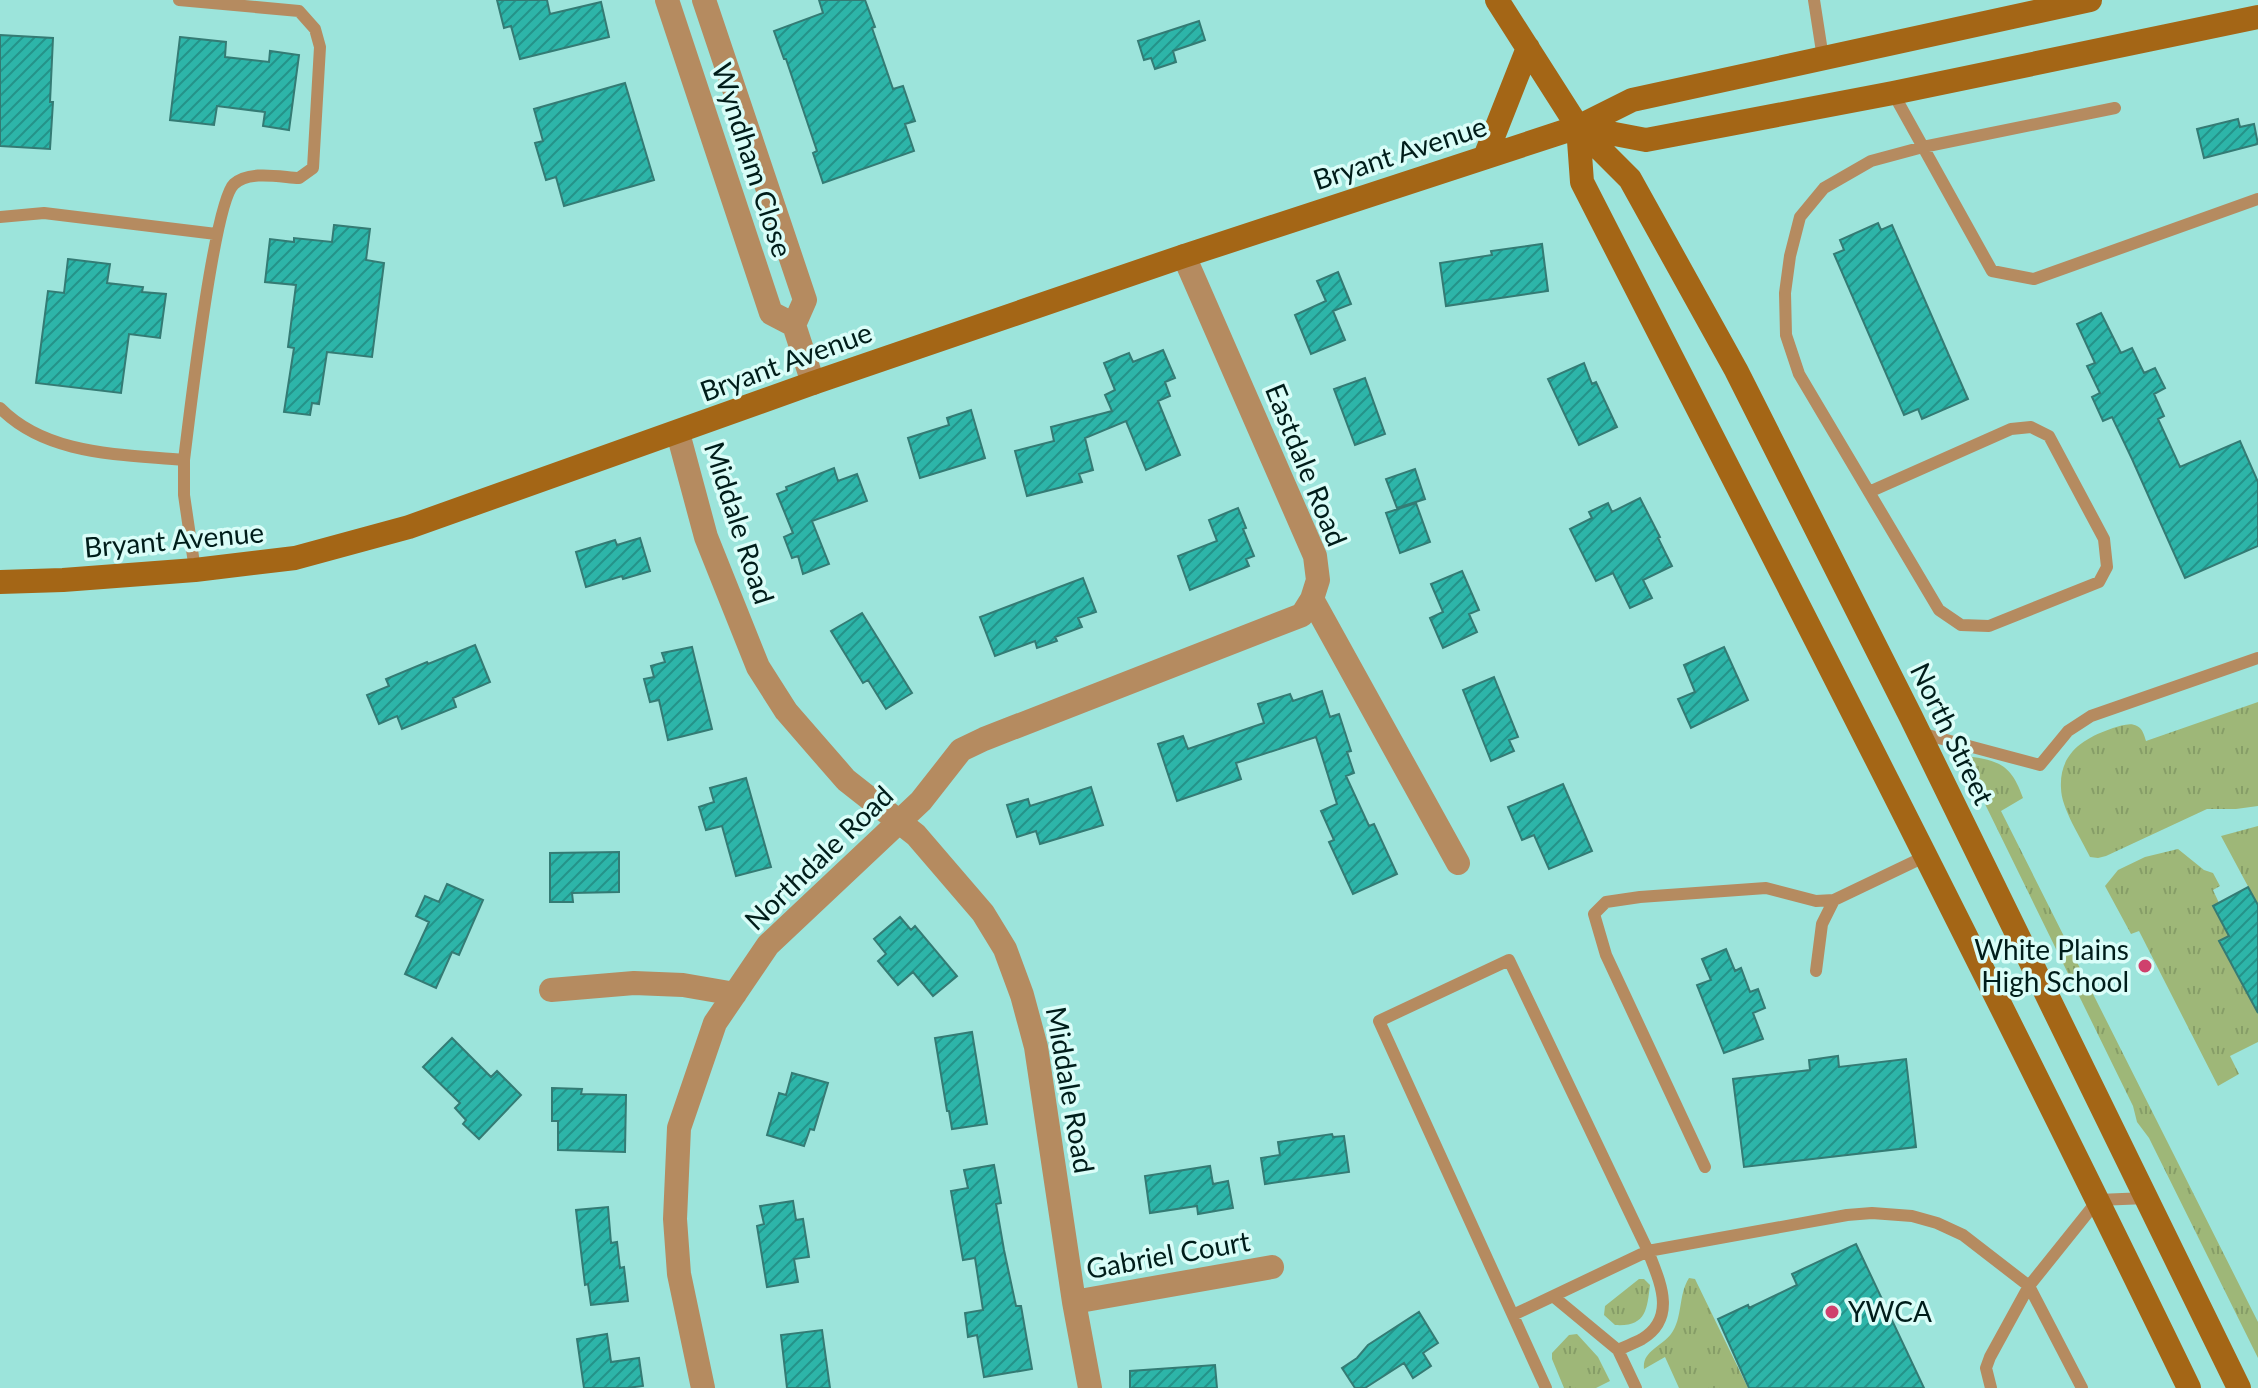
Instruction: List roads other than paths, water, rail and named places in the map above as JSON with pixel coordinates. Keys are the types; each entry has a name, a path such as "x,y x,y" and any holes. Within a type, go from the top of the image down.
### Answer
{"main road":[{"name":"North Street","path":"1497,0 1578,127 1630,179 1736,370 1919,733 2239,1388"},
{"name":"Bryant Avenue","path":"0,582 195,570 295,558 395,531 1184,256 1578,127 1632,100 2090,0"},
{"name":"Bryant Avenue","path":"1578,127 1646,140 1893,93 2258,17"},
{"path":"1485,157 1528,48"},
{"name":"North Street","path":"1578,127 1582,182 1869,743 2189,1388"}],"street":[{"name":"Wyndham Close","path":"667,0 771,313 794,325"},
{"name":"Wyndham Close","path":"704,0 805,300 794,325 813,383"},
{"name":"Eastdale Road","path":"1184,256 1315,556 1318,580 1312,599"},
{"name":"Middale Road","path":"678,433 706,537 758,667 786,711 846,780 916,835 983,913 1005,949 1036,1047 1090,1388"},
{"name":"Northdale Road","path":"703,1388 679,1274 675,1219 679,1128 715,1023 768,945 921,801 961,750 1302,615 1312,599"},
{"path":"1312,599 1458,863"},
{"path":"551,990 634,983 683,985 735,994"},
{"name":"Gabriel Court","path":"1074,1302 1272,1267"}],"lane":[{"path":"179,0 299,11 315,29 320,47 313,168 299,178 261,176 238,181 229,188 216,234 184,460 184,495 195,570"},
{"path":"1814,0 1823,58"},
{"path":"1893,93 1992,271 2034,279 2258,199"},
{"path":"1869,492 2011,429 2031,427 2049,436 2104,539 2107,567 2099,582 1989,626 1961,625 1939,610 1869,492 1799,374 1786,335 1785,293 1800,217 1824,188 1871,161 1923,147 2115,108"},
{"path":"0,217 44,213 216,234"},
{"path":"0,408 14,422 55,442 102,453 184,460"},
{"path":"1919,733 2040,765 2068,731 2091,716 2258,658"},
{"path":"1705,1167 1606,955 1594,914 1606,902 1766,888 1816,901 1834,900 1924,857"},
{"path":"1816,971 1822,924 1834,900"},
{"path":"1546,1388 1379,1021 1509,960 1648,1251 1663,1293 1663,1311 1655,1327 1644,1338 1618,1350"},
{"path":"1991,1388 1986,1368 1990,1357 2029,1286 2098,1200 2147,1198"},
{"path":"1513,1315 1648,1251 1847,1215 1912,1216 1963,1235 2029,1286 2082,1388"},
{"path":"1554,1297 1618,1350 1636,1388"}],"place":[{"name":"White Plains High School","path":"2145,966"},
{"name":"YWCA","path":"1832,1312"}]}
